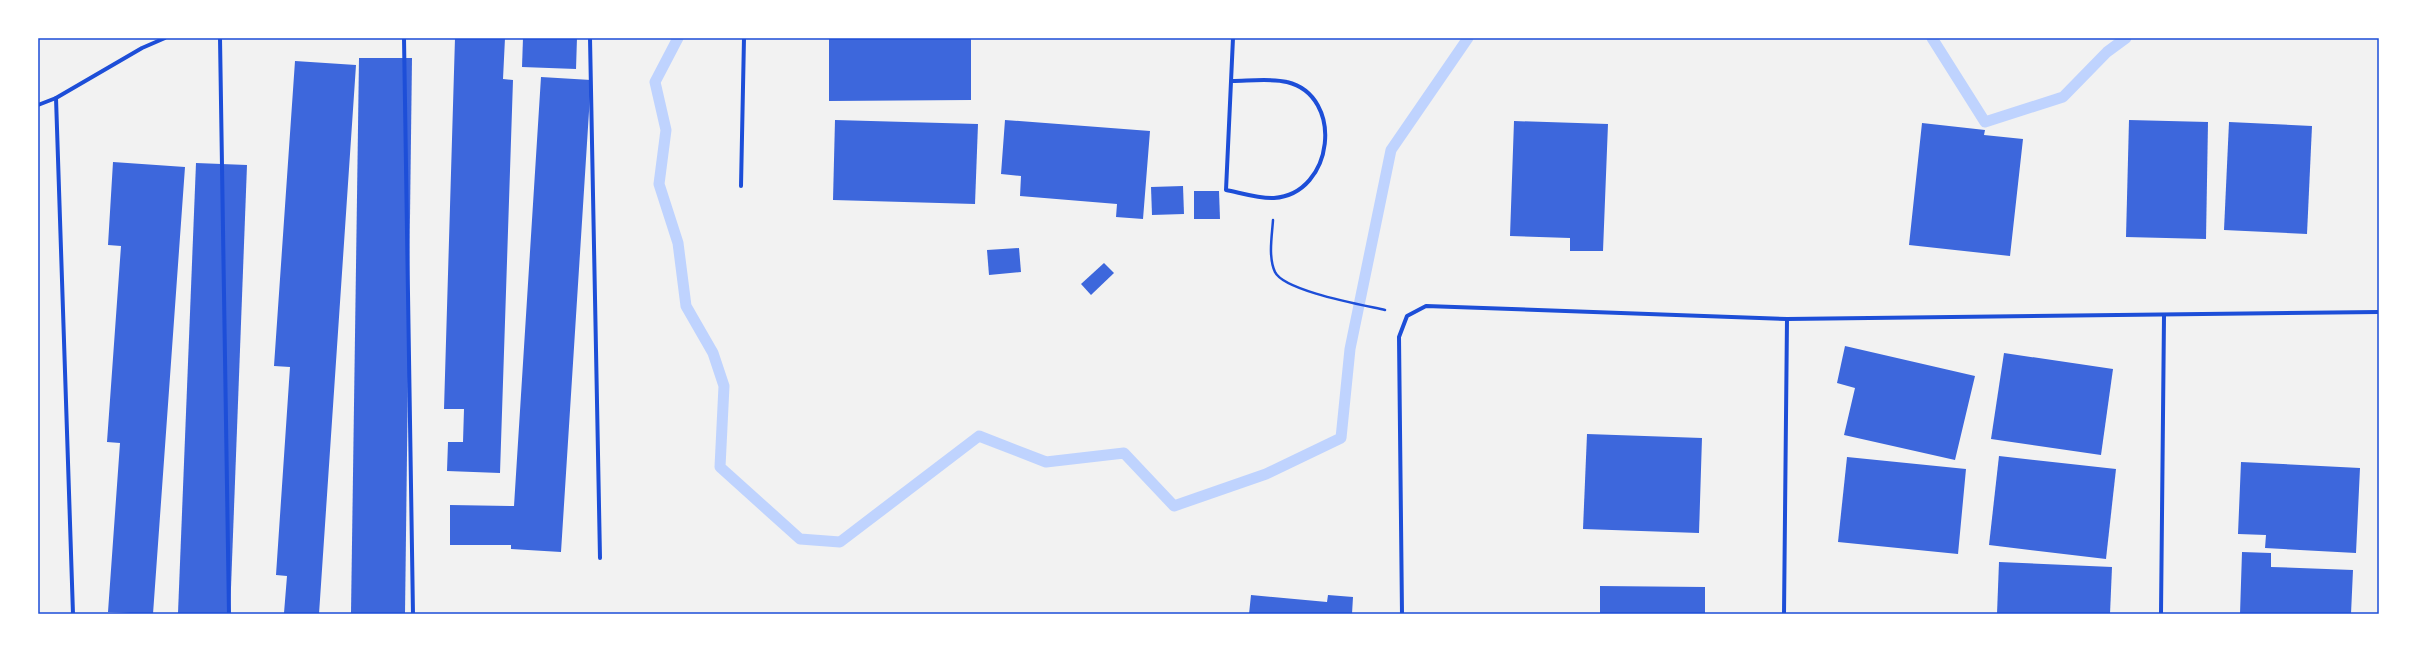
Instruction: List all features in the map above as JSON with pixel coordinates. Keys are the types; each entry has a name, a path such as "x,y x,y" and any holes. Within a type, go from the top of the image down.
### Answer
{"street":[{"path":"38,105 56,98 142,48 165,38"},
{"path":"220,38 229,614"},
{"path":"404,38 413,614"},
{"path":"590,38 600,558"},
{"path":"741,186 744,38"},
{"path":"1232,81 1286,81 1308,92 1323,115 1326,142 1319,168 1301,189 1274,198 1226,190 1233,38"},
{"path":"56,98 73,614"},
{"path":"1402,614 1399,337 1407,316 1426,306 1788,319 2164,316 2379,312"},
{"path":"2161,614 2164,316"},
{"path":"1784,614 1788,319"}],"path":[{"path":"1274,198 1272,261 1275,273 1292,286 1309,292 1407,316"}],"building":[{"path":"455,38 505,38 503,79 513,80 500,473 447,471 448,442 463,442 464,409 444,409"},
{"path":"523,38 577,38 576,69 522,67"},
{"path":"829,38 971,38 971,100 829,101"},
{"path":"359,58 412,58 405,614 351,613"},
{"path":"295,61 356,65 319,614 284,613 287,576 276,575 290,367 274,366"},
{"path":"541,77 591,80 561,552 511,549 511,545 450,545 450,505 514,506"},
{"path":"835,120 978,124 975,204 833,200"},
{"path":"1005,120 1150,131 1143,219 1116,217 1117,204 1020,196 1021,176 1001,174"},
{"path":"2129,120 2208,122 2206,239 2126,237"},
{"path":"1514,121 1608,124 1603,251 1570,251 1570,238 1510,236"},
{"path":"2229,122 2312,126 2307,234 2224,230"},
{"path":"1922,123 1985,130 1984,135 2023,139 2010,256 1909,245"},
{"path":"113,162 185,167 153,614 108,612 120,443 107,442 121,246 108,245"},
{"path":"196,163 247,165 230,614 178,613"},
{"path":"1183,186 1184,214 1152,215 1151,187"},
{"path":"1194,191 1219,191 1220,219 1194,219"},
{"path":"1019,248 1021,272 989,275 987,250"},
{"path":"1104,263 1114,273 1091,295 1081,284"},
{"path":"1845,346 1975,376 1955,460 1844,435 1855,388 1837,383"},
{"path":"2004,353 2113,369 2101,455 1991,439"},
{"path":"1587,434 1702,438 1699,533 1583,529"},
{"path":"1999,456 2116,469 2106,559 1989,545"},
{"path":"1847,457 1966,469 1958,554 1838,542"},
{"path":"2241,462 2360,468 2356,553 2265,548 2266,535 2238,534"},
{"path":"2242,552 2271,553 2271,567 2353,570 2351,614 2240,614"},
{"path":"1999,562 2112,567 2110,614 1997,614"},
{"path":"1600,586 1705,587 1705,614 1600,614"},
{"path":"1251,595 1327,602 1328,595 1353,597 1352,614 1249,614"}],"waterway":[{"path":"678,38 655,82 666,130 659,184 678,243 686,306 713,353 724,386 720,467 800,539 840,542 979,436 1046,462 1124,453 1174,506 1266,474 1341,438 1350,349 1391,150 1468,38"},
{"path":"1932,38 1985,122 2063,97 2107,52 2126,38"}]}
